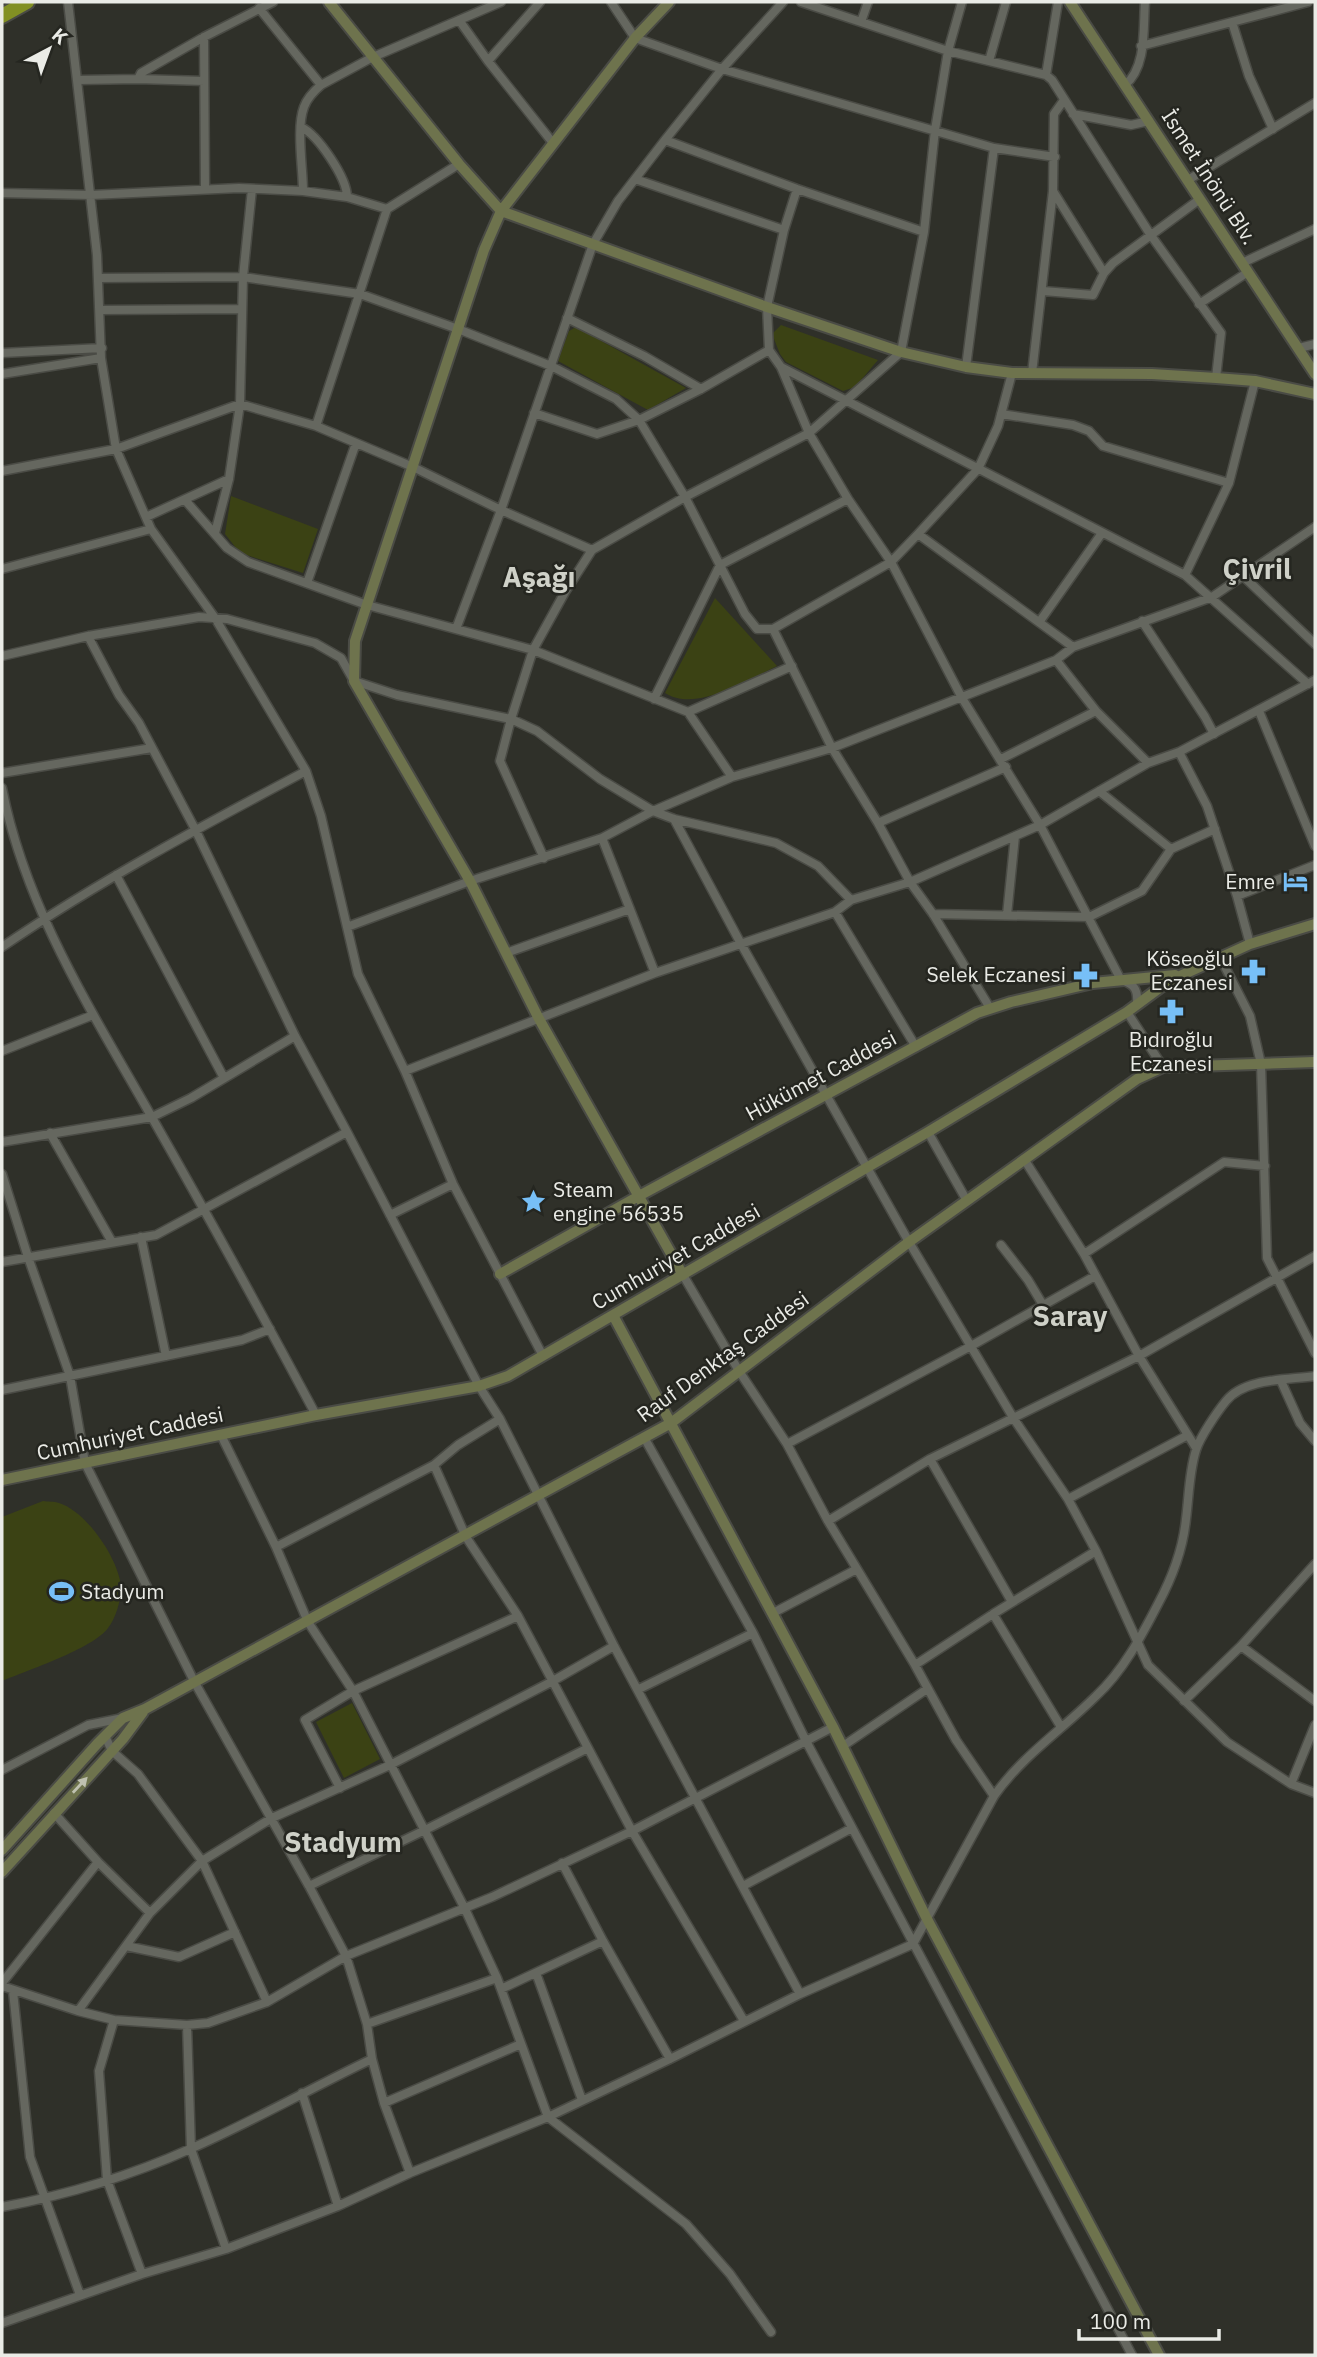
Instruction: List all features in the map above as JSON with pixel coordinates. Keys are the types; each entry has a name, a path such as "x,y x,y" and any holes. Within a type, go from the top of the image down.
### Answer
{"highway":[{"path":"2,16 27,2"}],"street":[{"path":"68,2 91,195 102,353 116,449 151,529 215,618 306,771 321,816 358,974 405,1071 453,1184 543,1356"},
{"path":"138,79 141,73 272,2"},
{"path":"328,2 459,164 501,211 767,307 901,352 966,367 1012,373 1152,374 1255,381 1315,394"},
{"path":"303,191 301,127 305,104 321,85 373,57 501,2"},
{"path":"611,2 635,38 722,69 994,148 1055,157"},
{"path":"354,681 355,641 484,250 501,211 635,38 669,2"},
{"path":"456,629 501,510 593,244 635,178 722,69 783,2"},
{"path":"801,2 948,51 1046,75 1057,85 1150,234 1221,333 1216,378"},
{"path":"861,22 868,2"},
{"path":"544,858 500,761 533,650 592,550 685,497 809,433 901,352 924,232 935,130 948,51 962,2"},
{"path":"989,61 1006,2"},
{"path":"1046,75 1058,2"},
{"name":"İsmet İnönü Blv.","path":"1070,2 1315,374"},
{"path":"1125,85 1138,70 1145,2"},
{"path":"1141,46 1308,2"},
{"path":"488,61 535,4"},
{"path":"259,8 321,85"},
{"path":"459,20 553,143"},
{"path":"1231,22 1249,76 1273,129"},
{"path":"204,37 205,189"},
{"path":"79,80 204,82"},
{"path":"1032,373 1053,191 1054,114 1064,100"},
{"path":"1188,180 1315,103"},
{"path":"1073,114 1131,125 1149,121"},
{"path":"301,127 310,133 342,176 347,197"},
{"path":"665,140 924,232"},
{"path":"966,367 994,148"},
{"path":"316,426 387,209 459,164"},
{"path":"635,178 784,230"},
{"path":"2,193 91,195 205,189 303,191 347,197 387,209"},
{"path":"215,533 229,479 240,404 243,278 252,189"},
{"path":"797,189 784,230 767,307 769,350 781,367 809,433 848,499 891,562 962,698 1040,825 1121,980 1134,986 1137,1003"},
{"path":"1053,191 1104,273"},
{"path":"1043,291 1093,296 1104,273 1113,263 1200,199"},
{"path":"1199,304 1245,267 1315,229"},
{"path":"98,278 243,278 360,294 551,366 616,399 639,420 685,497 745,614 757,629 772,629 891,562 978,469 1001,414 1012,373"},
{"path":"100,310 242,309"},
{"path":"567,318 644,355 701,389"},
{"path":"1298,348 1315,344"},
{"path":"534,413 597,434 639,420 769,350"},
{"path":"2,353 102,353"},
{"path":"2,374 102,353"},
{"path":"405,1071 655,973 835,912 851,900 910,882 1040,825 1148,763 1179,752 1311,682 1185,575 781,367"},
{"path":"1185,575 1229,483 1255,381"},
{"path":"2,471 116,449 240,404 316,426 414,467 501,510 592,550"},
{"path":"1001,414 1073,425 1088,431 1103,446 1229,483"},
{"path":"307,583 356,443"},
{"path":"146,517 229,479"},
{"path":"185,499 227,548 242,559 367,605 533,650 688,712 732,777"},
{"path":"654,699 720,565 848,499"},
{"path":"347,927 470,881 602,838 653,811 732,777 832,748 1056,660 1073,647 1212,597 1315,527"},
{"path":"2,569 151,529"},
{"path":"1040,621 1102,533"},
{"path":"918,534 1073,647"},
{"path":"1242,576 1315,644"},
{"path":"2,656 88,636 199,617 260,626 315,643 341,658 470,881 538,1017 637,1197 739,1371 787,1444 828,1521 915,1665 956,1741 994,1796"},
{"path":"1142,621 1214,734"},
{"path":"772,629 832,748 910,882 933,914 990,1008"},
{"path":"88,636 119,695 139,723 195,829 295,1036 479,1386 500,1419 614,1646 800,1993"},
{"path":"1056,660 1096,711 1148,763"},
{"path":"688,712 792,666"},
{"path":"354,681 397,695 511,719 537,731 600,779 653,811 674,819 776,843 818,866 851,900"},
{"path":"878,823 1003,763 1096,711"},
{"path":"1259,711 1315,846"},
{"path":"2,773 152,748"},
{"path":"1179,752 1207,806 1250,944"},
{"path":"2,947 43,919 195,829 306,771"},
{"path":"2,788 6,830 43,919 93,1015 316,1416"},
{"path":"1099,791 1171,849"},
{"path":"674,819 909,1242 1014,1419 1068,1499 1096,1551 1148,1665 1227,1742 1291,1784 1315,1793"},
{"path":"933,914 1089,917 1142,891 1171,849 1215,829"},
{"path":"1007,915 1015,836"},
{"path":"602,838 655,973"},
{"path":"1237,896 1315,865"},
{"path":"116,875 225,1078"},
{"path":"506,953 630,909"},
{"path":"835,912 916,1047"},
{"name":"Cumhuriyet Caddesi","path":"2,1480 479,1386 508,1376 614,1317 928,1132 1127,1012 1182,974 1250,944 1315,924"},
{"path":"1220,957 1250,1016 1261,1064 1267,1258 1279,1277 1315,1353"},
{"name":"Hükümet Caddesi","path":"500,1274 637,1197 990,1008 1059,990 1182,974"},
{"path":"1127,1012 1163,1067"},
{"path":"2,1051 93,1015"},
{"path":"2,1142 152,1117 191,1098 295,1036"},
{"name":"Rauf Denktaş Caddesi","path":"2,1850 124,1718 195,1683 466,1537 671,1423 909,1242 1137,1079 1163,1067 1315,1062"},
{"path":"2,1262 156,1235 347,1132"},
{"path":"928,1132 967,1201"},
{"path":"50,1133 112,1241"},
{"path":"1024,1159 1084,1254 1139,1356 1196,1448"},
{"path":"1084,1254 1224,1162 1265,1166"},
{"path":"2,1174 70,1376 85,1463 195,1683 346,1956 367,2024 372,2059 384,2103 410,2173"},
{"path":"390,1215 453,1184"},
{"path":"141,1237 166,1356"},
{"path":"1001,1245 1043,1305"},
{"path":"828,1521 930,1459 1139,1356 1315,1256"},
{"path":"787,1444 1095,1276"},
{"path":"614,1317 843,1746 926,1917 1159,2355"},
{"path":"2,1390 242,1340 270,1329"},
{"path":"2,2323 142,2274 226,2249 338,2206 410,2173 548,2117 800,1993 913,1944 994,1796 1020,1763 1097,1696 1122,1666 1138,1641 1170,1580 1180,1552 1196,1448 1225,1401 1234,1392 1257,1383 1315,1376"},
{"path":"1281,1381 1300,1423 1315,1441"},
{"path":"276,1547 434,1465 458,1445 500,1419"},
{"path":"222,1435 276,1547 308,1622 353,1691 465,1909 497,1978 548,2117 686,2224 730,2274 771,2332"},
{"path":"1068,1499 1188,1436"},
{"path":"645,1439 753,1633 806,1741 1132,2355"},
{"path":"930,1459 1013,1602"},
{"path":"434,1465 466,1537 518,1616 632,1831 744,2021"},
{"path":"915,1665 1096,1551"},
{"path":"1184,1701 1241,1646 1315,1564"},
{"path":"773,1613 857,1569"},
{"path":"993,1614 1061,1727"},
{"path":"340,1788 305,1720 353,1691 518,1616"},
{"path":"639,1689 753,1633"},
{"path":"78,2011 150,1913 202,1861 272,1818 390,1765 551,1682 614,1646"},
{"path":"1241,1646 1315,1701"},
{"path":"843,1746 927,1689"},
{"name":"Rauf Denktaş Caddesi","path":"2,1872 112,1751 145,1709"},
{"path":"2,1770 88,1725 124,1718"},
{"path":"1291,1784 1315,1725"},
{"path":"99,1862 2,1985 13,1991 114,2020 187,2025 208,2023 267,2002 346,1956 465,1909 632,1831 833,1727"},
{"path":"105,1736 112,1751 138,1774 202,1861 267,2002"},
{"path":"309,1886 587,1748"},
{"path":"54,1813 150,1913"},
{"path":"743,1886 852,1828"},
{"path":"562,1863 670,2059"},
{"path":"127,1945 179,1957 235,1932"},
{"path":"501,1989 603,1941"},
{"path":"536,1973 582,2100"},
{"path":"367,2024 497,1978"},
{"path":"13,1991 30,2157 80,2295"},
{"path":"114,2020 99,2071 107,2180 142,2274"},
{"path":"187,2025 191,2149 226,2249"},
{"path":"384,2103 522,2044"},
{"path":"2,2207 45,2199 107,2180 191,2149 372,2059"},
{"path":"302,2092 338,2206"}],"green space":[{"path":"781,325 878,360 855,387 843,391 786,362 772,334"},
{"path":"576,327 686,388 648,410 558,361 569,331"},
{"path":"231,496 318,529 303,573 240,553 225,534"},
{"path":"715,598 777,666 737,686 706,697 678,698 665,693"},
{"name":"Stadyum","path":"43,1501 57,1502 80,1516 108,1550 119,1576 119,1603 108,1628 100,1636 59,1658 2,1681 2,1517"},
{"path":"352,1703 380,1759 344,1778 316,1722"}],"place":[{"name":"Emre","path":"1295,882"},
{"name":"Köseoğlu Eczanesi","path":"1253,971"},
{"name":"Selek Eczanesi","path":"1086,975"},
{"name":"Bıdıroğlu Eczanesi","path":"1171,1011"},
{"name":"Steam engine 56535","path":"533,1202"},
{"name":"Stadyum","path":"61,1592"}],"district":[{"name":"Çivril","path":"1257,569"},
{"name":"Aşağı","path":"539,577"},
{"name":"Saray","path":"1070,1316"},
{"name":"Stadyum","path":"343,1842"}]}
